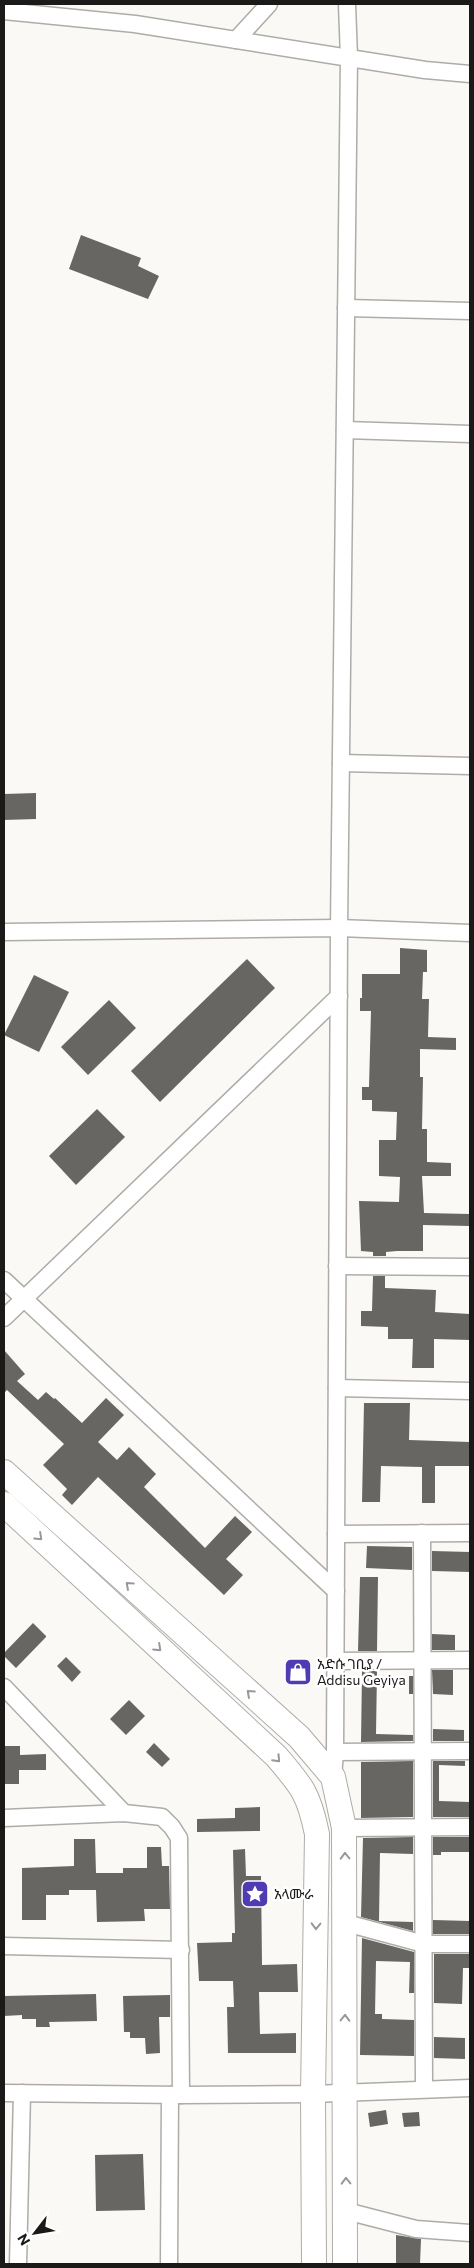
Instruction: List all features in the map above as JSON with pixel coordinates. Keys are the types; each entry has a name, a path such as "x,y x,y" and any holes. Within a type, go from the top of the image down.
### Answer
{"main road":[{"path":"4,1472 299,1737 333,1777 344,1828 346,1923 344,2092 345,2264"},
{"path":"7,1512 276,1756 302,1786 311,1806 317,1834 313,2094 314,2264"}],"street":[{"path":"333,1777 336,1661 339,928 349,58 347,4"},
{"path":"236,40 259,7"},
{"path":"4,11 135,24 425,70 470,74"},
{"path":"346,308 470,311"},
{"path":"345,430 470,434"},
{"path":"341,763 470,766"},
{"path":"4,932 339,928 470,933"},
{"path":"4,1318 339,996"},
{"path":"338,1266 470,1267"},
{"path":"4,1280 336,1591"},
{"path":"337,1388 470,1391"},
{"path":"422,1533 424,2088"},
{"path":"336,1534 470,1533"},
{"path":"336,1661 470,1660"},
{"path":"7,1693 124,1813"},
{"path":"335,1752 470,1751"},
{"path":"4,1818 124,1813 162,1817 179,1838 181,1950 169,2264"},
{"path":"344,1828 470,1827"},
{"path":"346,1923 424,1944 470,1944"},
{"path":"4,1946 181,1950"},
{"path":"4,2093 313,2094 424,2088 470,2088"},
{"path":"18,2264 22,2093"},
{"path":"346,2211 416,2229 470,2232"}],"building":[{"path":"81,235 141,258 138,266 159,276 148,299 69,269"},
{"path":"36,793 36,819 4,820 4,794"},
{"path":"400,948 427,950 427,972 423,972 422,999 429,999 428,1037 456,1038 456,1050 420,1049 420,1077 423,1077 422,1129 427,1129 427,1162 451,1163 451,1176 422,1176 424,1213 470,1214 470,1226 423,1225 423,1251 386,1252 386,1256 373,1256 373,1252 361,1251 359,1201 399,1202 400,1177 379,1176 379,1140 396,1140 397,1112 372,1111 372,1100 362,1100 362,1087 369,1087 371,1011 360,1011 362,974 400,974"},
{"path":"247,959 275,988 160,1102 131,1071"},
{"path":"34,975 69,992 39,1052 4,1035"},
{"path":"109,1000 136,1028 88,1075 61,1047"},
{"path":"97,1109 125,1137 76,1185 49,1156"},
{"path":"373,1276 385,1276 385,1288 436,1290 435,1312 470,1314 470,1340 434,1339 434,1368 412,1368 413,1339 388,1339 388,1327 361,1326 361,1311 372,1311"},
{"path":"4,1350 25,1374 17,1381 38,1400 46,1392 82,1423 106,1398 124,1415 98,1442 117,1460 129,1447 156,1474 144,1487 205,1548 235,1516 252,1532 226,1559 243,1575 224,1595 98,1477 72,1505 62,1495 67,1489 43,1465 64,1444 7,1390 4,1393"},
{"path":"364,1403 410,1403 409,1440 470,1442 470,1466 435,1466 435,1503 422,1503 422,1467 381,1466 380,1502 362,1502"},
{"path":"367,1546 412,1547 412,1570 366,1568"},
{"path":"432,1551 470,1552 470,1572 432,1571"},
{"path":"360,1577 378,1577 377,1651 358,1651"},
{"path":"33,1623 46,1637 16,1668 4,1656 4,1653"},
{"path":"432,1634 455,1635 455,1650 432,1650"},
{"path":"66,1657 81,1672 72,1682 57,1666"},
{"path":"432,1670 453,1670 453,1695 433,1694"},
{"path":"362,1671 377,1671 376,1734 413,1735 413,1741 361,1742"},
{"path":"409,1676 413,1676 413,1694 409,1694"},
{"path":"129,1700 145,1716 126,1735 110,1719"},
{"path":"433,1729 464,1730 464,1741 433,1741"},
{"path":"154,1743 170,1759 162,1767 146,1752"},
{"path":"4,1746 20,1746 20,1755 46,1754 46,1770 19,1770 19,1784 4,1784"},
{"path":"413,1761 413,1817 361,1818 361,1762"},
{"path":"433,1761 465,1761 465,1766 439,1765 439,1801 470,1802 470,1817 433,1817"},
{"path":"260,1807 260,1831 197,1832 197,1819 235,1818 235,1808"},
{"path":"413,1837 413,1854 380,1853 379,1921 413,1922 413,1931 361,1917 363,1838"},
{"path":"433,1837 470,1837 470,1852 441,1852 441,1855 433,1855"},
{"path":"74,1839 95,1839 96,1873 123,1873 123,1868 147,1868 147,1847 161,1847 162,1866 169,1866 170,1909 144,1909 145,1921 97,1922 96,1890 69,1890 69,1895 46,1895 46,1920 22,1920 22,1868 74,1866"},
{"path":"245,1849 246,1876 261,1876 262,1965 297,1964 298,1992 259,1992 260,2034 296,2033 296,2053 228,2053 227,2007 234,2007 233,1981 199,1981 197,1943 232,1942 232,1933 235,1933 233,1850"},
{"path":"433,1920 470,1921 470,1934 433,1934"},
{"path":"362,1938 414,1952 414,1993 409,1993 410,1962 376,1961 375,2014 382,2014 382,2019 414,2020 414,2056 360,2055"},
{"path":"434,1954 470,1954 470,1968 463,1968 462,2004 434,2003"},
{"path":"96,1994 97,2021 49,2022 50,2027 36,2027 36,2019 22,2019 22,2015 4,2016 4,1996"},
{"path":"170,1995 170,2017 159,2017 160,2053 146,2054 145,2038 130,2038 130,2032 124,2032 123,1996"},
{"path":"434,2037 465,2038 465,2059 434,2058"},
{"path":"386,2110 388,2124 370,2127 368,2113"},
{"path":"419,2112 420,2126 404,2127 402,2113"},
{"path":"143,2154 145,2210 96,2211 95,2155"},
{"path":"396,2235 421,2239 420,2264 396,2264"}],"place":[{"name":"አድሱ ገቢያ / Addisu Geyiya","path":"298,1672"},
{"name":"አላሙራ","path":"255,1894"}]}
